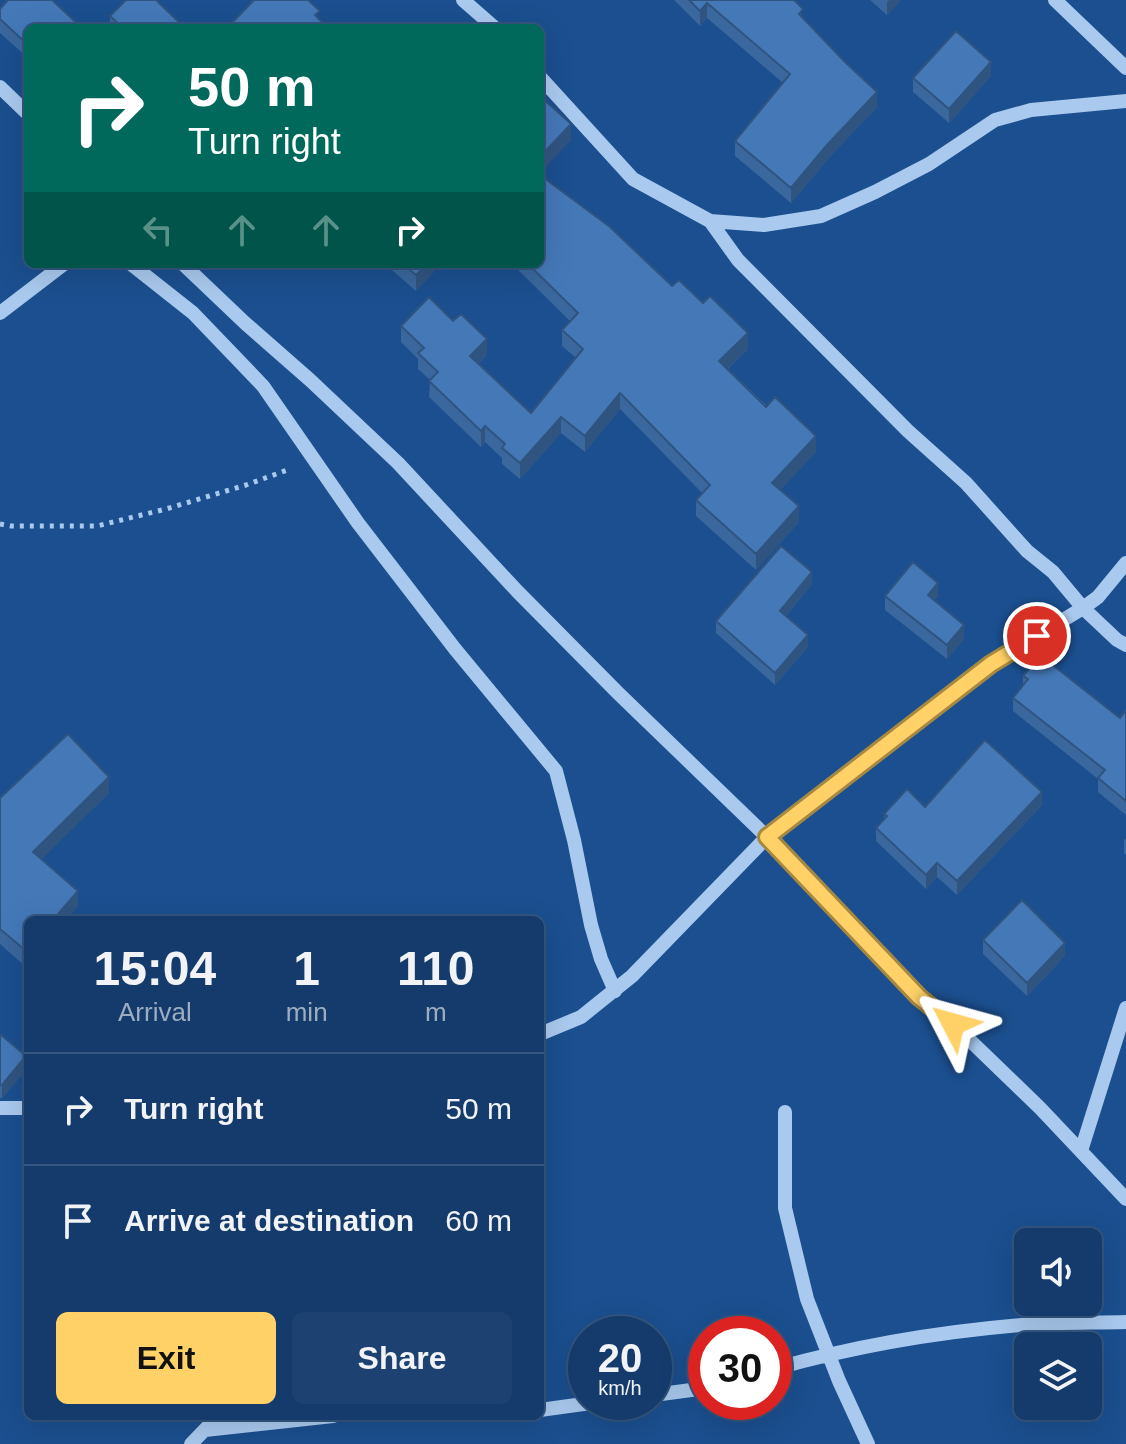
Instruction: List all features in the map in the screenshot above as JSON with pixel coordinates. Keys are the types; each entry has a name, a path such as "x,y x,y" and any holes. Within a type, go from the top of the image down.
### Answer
{"street":[{"path":"463,0 490,24"},
{"path":"1055,0 1126,68"},
{"path":"544,81 633,179 710,221 764,225 821,216 929,164 995,120 1031,110 1126,101"},
{"path":"0,87 24,110"},
{"path":"710,221 738,260 908,431 966,483 1027,551 1053,572 1083,608 1126,645"},
{"path":"0,313 59,268"},
{"path":"136,268 193,313 263,386 358,523 455,649 556,771 591,925 615,991"},
{"path":"187,268 398,463 595,671 767,837 919,997 953,1024 1040,1108 1126,1199"},
{"path":"544,1032 581,1017 615,991 767,837 991,664 1098,597 1126,563"},
{"path":"1081,1151 1126,1008"},
{"path":"0,1108 24,1108"},
{"path":"785,1112 785,1208 807,1299 868,1444"},
{"path":"792,1364 899,1340 1023,1324 1126,1322"},
{"path":"544,1409 568,1406"},
{"path":"191,1444 214,1420"},
{"path":"205,1430 296,1420"}],"path":[{"path":"0,524 97,526 246,485 315,460"}],"building":[{"path":"8,0 52,0 78,24 24,24 24,41 0,19 0,9"},
{"path":"126,0 156,0 181,24 119,24 110,16"},
{"path":"254,0 308,0 320,11 315,15 324,24 231,24"},
{"path":"689,0 794,0 803,9 799,14 877,92 791,188 735,141 790,74 707,3 700,11"},
{"path":"956,31 991,62 949,109 913,78"},
{"path":"544,100 571,124 544,153"},
{"path":"544,178 610,227 672,286 679,280 703,303 710,296 748,333 719,361 766,407 775,397 816,436 772,483 799,506 756,554 696,500 710,485 620,393 585,436 561,417 520,463 502,448 505,444 485,426 481,431 429,381 438,372 418,353 424,348 401,326 429,297 453,321 461,314 487,339 470,356 531,413 583,349 562,330 578,313 532,268 544,268"},
{"path":"408,268 423,268 416,275"},
{"path":"781,546 812,572 780,611 808,635 775,673 716,621"},
{"path":"913,562 938,583 928,595 964,625 947,645 885,596"},
{"path":"1040,655 1120,718 1126,710 1126,801 1098,778 1105,770 1013,698 1028,679 1023,676"},
{"path":"68,734 109,777 33,852 78,891 56,916 24,916 24,949 0,929 0,798"},
{"path":"985,740 1042,792 957,881 937,863 926,875 876,828 887,816 884,814 907,789 925,807"},
{"path":"1022,900 1065,943 1027,983 983,940"},
{"path":"0,1034 24,1054 24,1058 0,1085"}],"route":[{"path":"953,1024 919,997 767,837 991,664 1037,636"}]}
